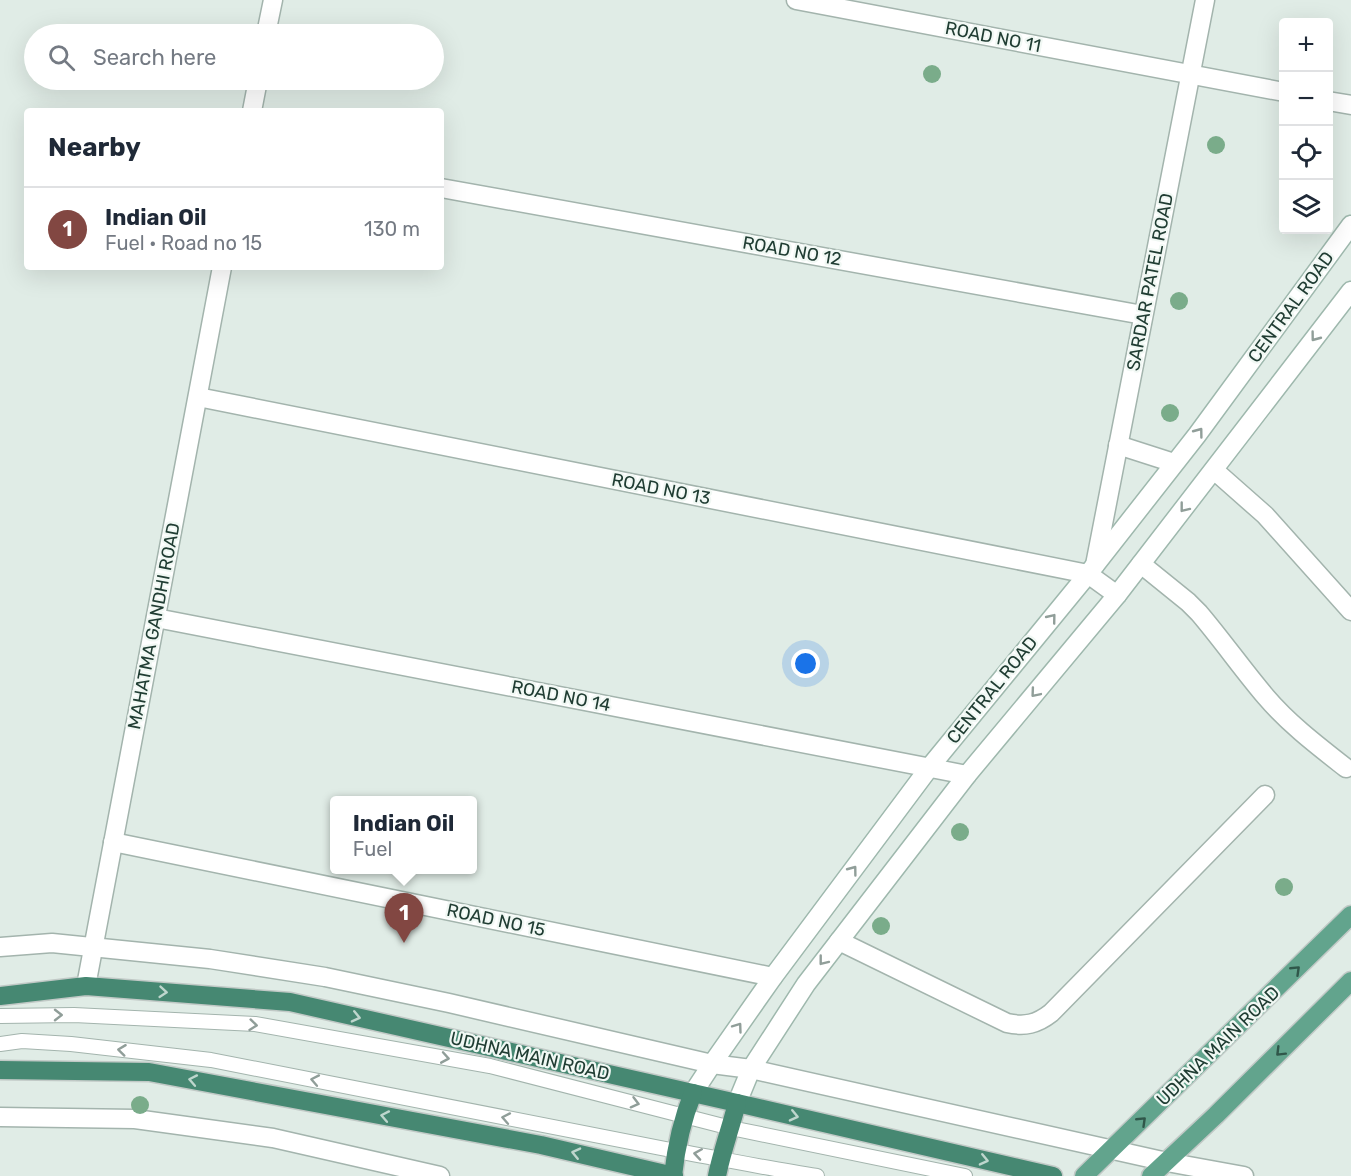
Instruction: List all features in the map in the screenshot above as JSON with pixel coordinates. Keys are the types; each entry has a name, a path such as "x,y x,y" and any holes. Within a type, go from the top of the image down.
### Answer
{"highway":[{"name":"UDHNA MAIN ROAD","path":"0,996 86,986 290,1002 1053,1176"},
{"path":"0,1070 149,1072 541,1145 674,1176"},
{"name":"CENTRAL ROAD","path":"674,1176 676,1151 684,1116 693,1093"},
{"path":"718,1167 737,1103"}],"main road":[{"name":"UDHNA MAIN ROAD","path":"1084,1176 1351,915"},
{"path":"1151,1176 1351,981"}],"street":[{"path":"269,24 273,0"},
{"name":"ROAD NO 11","path":"796,0 1279,91"},
{"name":"SARDAR PATEL ROAD","path":"1091,569 1118,445 1204,0"},
{"path":"253,108 256,90"},
{"path":"1333,102 1351,105"},
{"name":"ROAD NO 12","path":"444,189 1143,315"},
{"name":"CENTRAL ROAD","path":"693,1093 773,977 929,768 1174,463 1350,230"},
{"name":"MAHATMA GANDHI ROAD","path":"86,986 221,270"},
{"name":"CENTRAL ROAD","path":"737,1103 751,1069 806,984 967,775 1117,595 1351,291"},
{"name":"ROAD NO 13","path":"198,397 1091,569 1117,595"},
{"path":"1118,445 1174,463"},
{"path":"1214,470 1265,515 1351,610"},
{"path":"1141,564 1199,613 1283,716 1346,768"},
{"name":"ROAD NO 14","path":"156,618 967,775"},
{"path":"839,941 1007,1023 1019,1025 1041,1021 1265,795"},
{"name":"ROAD NO 15","path":"113,842 773,977"},
{"path":"0,947 52,943 210,959 325,977 449,1003 712,1064 751,1069 1167,1162 1244,1176"},
{"path":"0,1117 135,1119 273,1138 440,1176"}],"lane":[{"path":"0,1016 74,1015 255,1024 490,1066 731,1128 965,1176"},
{"path":"0,1044 22,1041 71,1044 211,1060 676,1151 718,1167 773,1169 817,1176"}],"place":[{"name":"Indian Oil","path":"404,943"}]}
